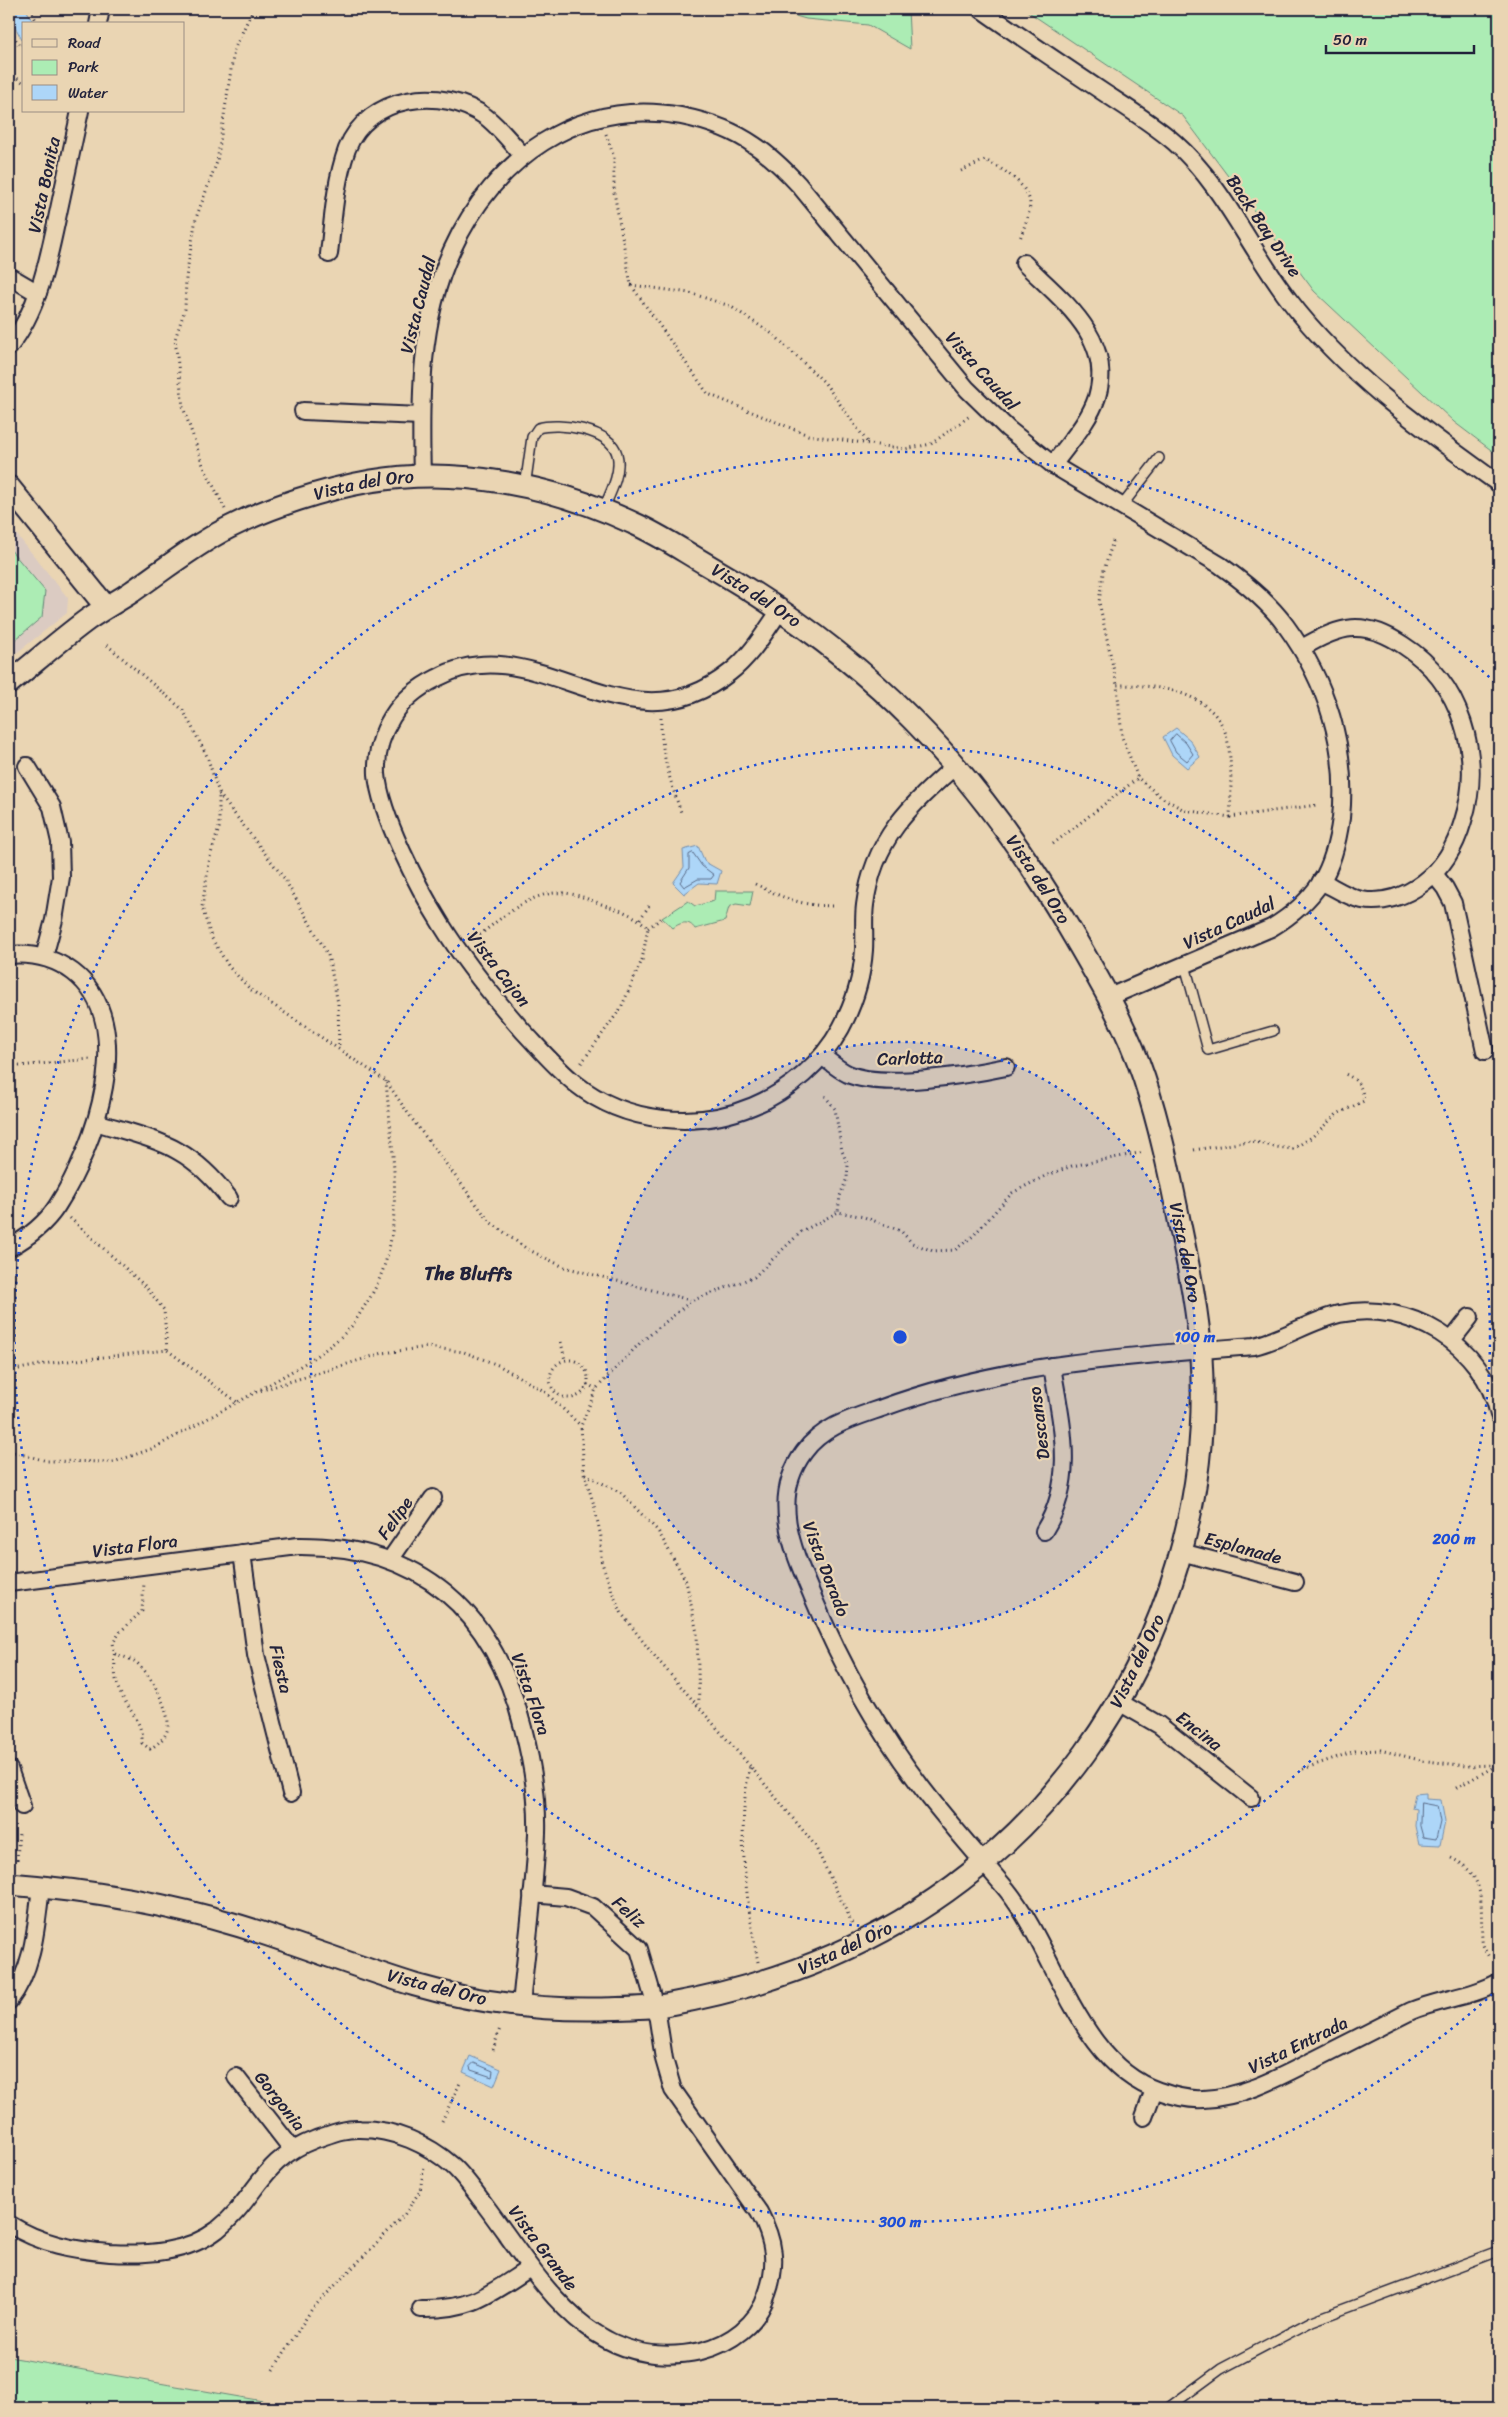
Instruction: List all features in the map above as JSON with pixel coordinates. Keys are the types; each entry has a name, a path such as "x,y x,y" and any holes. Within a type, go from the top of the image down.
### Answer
{"street":[{"path":"98,22 101,9"},
{"name":"Back Bay Drive","path":"981,9 1173,142 1212,184 1229,206 1271,275 1321,337 1391,403 1499,484"},
{"path":"329,254 336,192 348,149 357,131 371,117 384,108 403,101 431,99 459,104 484,116 502,131 522,156"},
{"name":"Vista Bonita","path":"9,347 22,329 38,293 47,264 80,112"},
{"name":"Vista Caudal","path":"422,477 422,372 439,284 451,251 469,217 485,194 522,156 548,138 576,125 601,117 636,112 667,114 697,119 719,127 753,144 778,163 799,185 983,406 1053,465 1220,565 1244,582 1285,624 1302,648 1327,701 1339,744 1342,772 1339,837 1330,863 1321,881 1309,898 1289,917 1271,928 1109,997"},
{"path":"1024,263 1082,322 1092,336 1099,355 1100,376 1097,397 1088,416 1053,465"},
{"path":"9,276 38,293"},
{"path":"303,411 421,416"},
{"name":"Vista del Oro","path":"9,683 79,626 175,560 226,529 304,499 366,482 422,477 497,482 575,499 647,529 781,609 848,660 891,697 956,765 1022,851 1109,997 1143,1076 1164,1147 1193,1289 1200,1351 1201,1418 1199,1452 1189,1519 1181,1552 1156,1627 1119,1702 1103,1728 1058,1788 1028,1822 984,1863 913,1915 862,1944 804,1969 743,1988 656,2007 585,2009 521,2006 485,2001 415,1985 239,1925 188,1912 137,1900 9,1884"},
{"path":"9,487 106,607"},
{"name":"Vista Cajon","path":"781,609 750,654 729,674 705,688 678,698 650,702 629,701 608,696 523,667 497,664 471,666 446,673 423,686 405,700 392,716 383,734 378,774 382,800 403,853 418,884 453,943 493,998 558,1069 579,1087 603,1101 629,1112 656,1118 684,1120 712,1118 739,1112 764,1101 788,1087 822,1056 839,1033 851,1008 859,981 864,953 865,906 871,878 880,852 894,827 910,807 956,765"},
{"path":"1302,648 1333,631 1350,627 1371,628 1388,635 1415,652 1438,676 1451,696 1464,725 1471,757 1472,781 1468,806 1458,836 1447,858 1434,874 1415,889 1398,897 1381,901 1364,900 1348,896 1321,881"},
{"path":"27,766 52,807 60,842 61,877 54,920 44,957"},
{"path":"1434,874 1445,888 1453,903 1485,1051"},
{"path":"9,955 21,954 44,957 65,966 82,979 96,997 104,1017 107,1034 106,1067 96,1122 79,1166 57,1206 34,1231 9,1248"},
{"name":"Carlotta","path":"822,1056 848,1074 867,1080 936,1079 1006,1067"},
{"path":"96,1122 172,1146 196,1161 212,1176 229,1198"},
{"path":"1200,1351 1261,1345 1287,1336 1319,1320 1360,1311 1408,1317 1434,1328 1452,1340 1472,1360 1487,1382 1499,1415"},
{"path":"1452,1340 1470,1318"},
{"name":"Vista Dorado","path":"984,1863 928,1796 894,1749 843,1662 821,1617 789,1537 785,1513 786,1494 795,1466 806,1449 820,1435 836,1424 896,1403 948,1388 1052,1366 1100,1359 1200,1351"},
{"name":"Descanso","path":"1044,1531 1062,1486 1065,1451 1052,1366"},
{"name":"Felipe","path":"390,1560 433,1498"},
{"name":"Vista Flora","path":"9,1583 242,1552 298,1546 330,1546 361,1550 390,1560 420,1574 447,1593 470,1616 490,1642 505,1671 519,1710 529,1749 535,1790 537,1831 521,2006"},
{"name":"Fiesta","path":"242,1552 256,1655 291,1793"},
{"name":"Esplanade","path":"1181,1552 1295,1582"},
{"name":"Encina","path":"1119,1702 1159,1725 1251,1798"},
{"path":"9,1769 22,1806"},
{"name":"Vista Entrada","path":"984,1863 1026,1917 1092,2039 1109,2060 1130,2078 1154,2090 1182,2098 1203,2099 1252,2091 1411,2011 1431,2003 1466,1996 1499,1982"},
{"path":"9,2001 26,1972 33,1946 41,1887"},
{"name":"Feliz","path":"532,1894 566,1897 593,1907 631,1940 639,1949 656,2007"},
{"name":"Vista Grande","path":"9,2224 42,2242 88,2251 141,2254 178,2248 216,2231 235,2213 267,2171 292,2149 330,2134 360,2129 380,2131 421,2144 454,2167 468,2182 530,2268 561,2306 600,2335 637,2350 666,2354 685,2354 706,2350 726,2342 742,2332 755,2318 765,2301 774,2268 774,2252 768,2230 759,2212 673,2090 664,2058 656,2007"},
{"name":"Gorgonia","path":"236,2077 292,2149"},
{"path":"1144,2117 1154,2090"},
{"path":"421,2309 446,2309 466,2306 484,2298 530,2268"}],"lane":[{"path":"525,488 532,437 538,428 550,425 586,430 607,440 618,456 616,477 603,510"},
{"path":"1121,506 1159,458"},
{"path":"1185,965 1208,1050 1273,1031"},
{"path":"1168,2408 1221,2369 1312,2321 1499,2251"}],"path":[{"path":"37,9 31,10 37,22"},
{"path":"222,504 203,465 183,406 175,339 185,309 186,276 196,218 217,162 234,50 253,9"},
{"path":"9,26 19,46 22,45"},
{"path":"9,73 22,82"},
{"path":"601,117 614,157 614,192 631,285 708,394 808,435 905,449 931,444 983,406"},
{"path":"961,172 985,160 1002,168 1023,188 1030,204 1020,239"},
{"path":"631,285 690,293 730,306 774,334 824,382 868,443"},
{"path":"1113,541 1102,573 1099,602 1117,685 1122,737 1138,778 1161,798 1184,810 1230,817 1316,805"},
{"path":"107,645 183,710 207,756 219,793 219,828 210,857 202,907 211,937 229,967 251,990 386,1081 412,1119 490,1222 527,1249 564,1267 690,1301"},
{"path":"1117,685 1192,696 1208,707 1224,730 1230,760 1230,817"},
{"path":"661,718 660,737 668,772 682,815"},
{"path":"1053,844 1138,778"},
{"path":"219,793 284,878 328,955 338,1003 339,1049"},
{"path":"755,884 791,901 812,906 834,906"},
{"path":"472,941 516,908 540,895 569,893 618,909 640,919 648,928"},
{"path":"640,919 649,906"},
{"path":"580,1065 621,1008 642,960 648,928 662,918"},
{"path":"9,1067 97,1059"},
{"path":"1194,1150 1252,1141 1293,1149 1312,1136 1337,1114 1364,1101 1363,1090 1356,1079 1345,1074"},
{"path":"9,1451 47,1461 114,1462 154,1448 302,1366 350,1329 376,1290 388,1257 396,1202 386,1081"},
{"path":"825,1096 835,1109 842,1152 848,1165 847,1178 840,1196 838,1212"},
{"path":"853,1926 814,1844 699,1705 651,1652 622,1614 601,1560 601,1537 594,1504 584,1473 581,1426 596,1389 640,1343 690,1301 754,1277 801,1232 838,1212 864,1216 901,1231 912,1243 933,1251 955,1250 973,1236 1012,1193 1045,1176 1072,1166 1144,1152"},
{"path":"57,1206 146,1287 164,1310 167,1350"},
{"path":"561,1342 565,1360"},
{"path":"256,1392 383,1353 428,1347 464,1352 498,1365 544,1391 581,1426"},
{"path":"9,1371 50,1363 167,1350 237,1402"},
{"path":"565,1360 577,1361 588,1375 587,1384 583,1391 573,1397 566,1397 555,1391 550,1379 554,1367 565,1360"},
{"path":"587,1384 596,1389"},
{"path":"550,1397 555,1391"},
{"path":"584,1473 621,1493 658,1531 686,1581 697,1633 699,1705"},
{"path":"115,1654 135,1662 152,1682 160,1697 168,1726 162,1742 150,1749 142,1743 142,1732 119,1690 113,1643 120,1632 142,1611 144,1582"},
{"path":"1303,1769 1355,1751 1380,1750 1420,1760 1457,1765 1499,1764"},
{"path":"1456,1788 1494,1765"},
{"path":"750,1766 745,1790 743,1836 748,1909 758,1964"},
{"path":"17,1860 19,1832"},
{"path":"1451,1858 1464,1864 1475,1878 1482,1899 1482,1941 1489,1958"},
{"path":"493,2050 500,2028"},
{"path":"442,2122 460,2083"},
{"path":"273,2370 312,2309 404,2215 420,2191 425,2161"}],"shaded area":[{"path":"9,525 68,598 67,613 9,659"}],"green space":[{"path":"771,9 908,9 910,49 868,25 806,19"},
{"path":"1024,9 1499,9 1499,456 1454,422 1314,291 1183,116"},
{"path":"9,548 45,591 42,617 9,645"},
{"path":"715,891 753,891 750,906 736,904 729,907 725,921 695,929 688,923 679,924 673,928 662,918 688,901 695,906 714,901"},
{"path":"9,2357 303,2408 9,2408"}],"water":[{"path":"9,9 26,9 33,22 22,22 22,40 9,15"},
{"path":"1176,728 1190,740 1200,757 1187,768 1172,755 1163,737"},
{"path":"698,846 705,862 721,871 717,884 699,883 684,894 673,883 684,867 683,850"},
{"path":"1426,1793 1426,1799 1441,1800 1445,1822 1440,1845 1419,1844 1415,1826 1416,1809 1412,1808 1415,1794"},
{"path":"470,2056 501,2069 494,2086 463,2072"}],"district":[{"name":"The Bluffs","path":"468,1273"}]}
